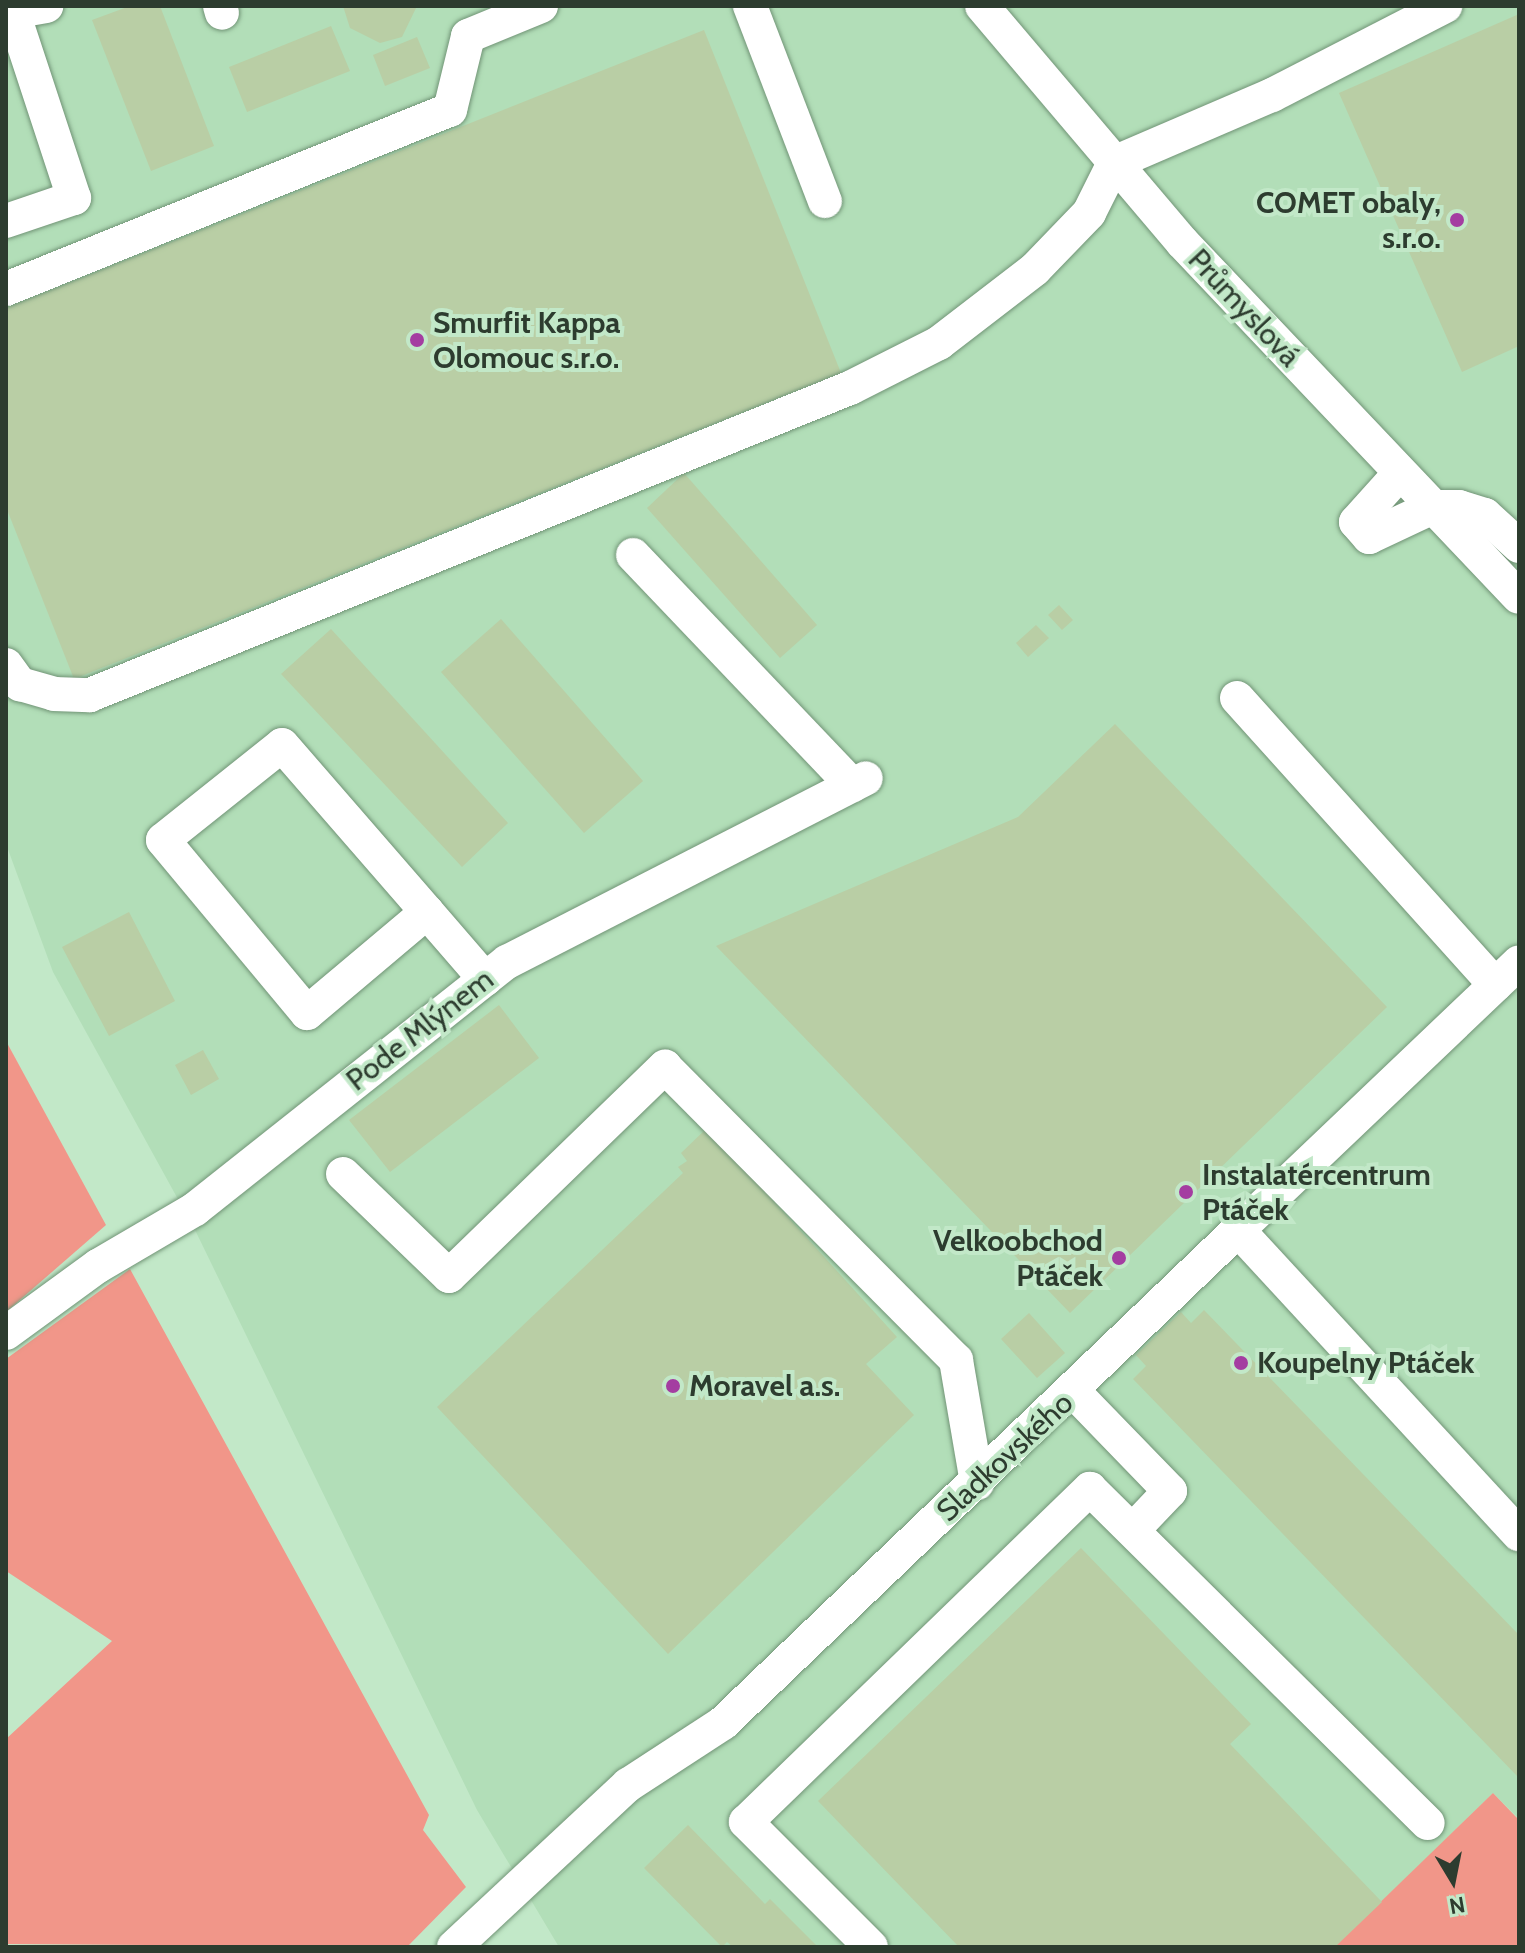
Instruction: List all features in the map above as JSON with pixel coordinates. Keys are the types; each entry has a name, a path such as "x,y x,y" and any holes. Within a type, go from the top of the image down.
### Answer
{"street":[{"path":"6,221 74,198 10,12 46,6"},
{"path":"6,289 450,110 468,36 541,6"},
{"path":"750,6 825,201"},
{"name":"Průmyslová","path":"982,6 1114,163 1400,473 1519,597"},
{"path":"6,665 20,684 54,694 90,695 850,388 939,343 1035,269 1089,213 1114,163 1272,95 1445,6"},
{"path":"1400,473 1356,522 1369,537 1433,507 1472,509 1519,546"},
{"name":"Pode Mlýnem","path":"6,1333 98,1266 195,1209 507,962 859,781 633,555"},
{"path":"1237,698 1507,974"},
{"path":"427,912 307,1013 163,840 282,745 427,912 485,979"},
{"name":"Sladkovského","path":"454,1947 628,1785 723,1723 1074,1392 1238,1230 1507,974"},
{"path":"343,1174 449,1276 665,1067 956,1360 977,1483"},
{"path":"1238,1230 1513,1516"},
{"path":"1074,1392 1170,1491 1133,1530"},
{"path":"871,1947 746,1822 1090,1489 1428,1823"}],"shaded area":[{"path":"6,6 1519,6 1519,1819 1493,1793 1335,1947 559,1947 477,1810 196,1232 53,972 6,844"},
{"path":"6,1041 106,1225 6,1312"},
{"path":"130,1269 429,1815 423,1830 466,1887 407,1947 6,1944 6,1739 112,1641 6,1571 6,1359"},
{"path":"1493,1793 1519,1820 1519,1947 1334,1947"}],"building":[{"path":"130,6 160,6 214,146 151,171 92,20"},
{"path":"343,6 417,6 402,37 380,43 350,28"},
{"name":"COMET obaly, s.r.o.","path":"1519,14 1519,346 1462,372 1339,93"},
{"path":"331,26 350,71 247,112 229,67"},
{"name":"Smurfit Kappa Olomouc s.r.o.","path":"704,30 841,373 74,679 6,507 6,308"},
{"path":"417,37 430,68 385,86 373,55"},
{"path":"684,473 817,625 780,658 647,508"},
{"path":"1059,605 1073,620 1062,630 1048,615"},
{"path":"501,619 643,781 584,833 441,672"},
{"path":"1036,625 1049,638 1028,657 1016,643"},
{"path":"331,629 508,823 462,867 281,674"},
{"path":"1115,724 1387,1007 1070,1313 716,946 1018,817"},
{"path":"129,912 175,1001 109,1036 62,947"},
{"path":"499,1005 539,1058 390,1172 349,1120"},
{"path":"203,1050 219,1079 191,1095 175,1065"},
{"name":"Moravel a.s.","path":"707,1128 897,1337 866,1364 914,1415 668,1654 437,1407 683,1173 678,1167 687,1161 681,1153"},
{"path":"1204,1310 1519,1635 1519,1778 1133,1379 1146,1366 1136,1355 1181,1312 1191,1323"},
{"path":"1029,1313 1065,1353 1037,1378 1001,1339"},
{"path":"1081,1548 1251,1724 1230,1744 1382,1902 1335,1947 959,1947 818,1801"},
{"path":"688,1825 765,1904 770,1899 818,1947 733,1947 727,1942 722,1947 644,1868"}],"place":[{"name":"COMET obaly, s.r.o.","path":"1457,220"},
{"name":"Smurfit Kappa Olomouc s.r.o.","path":"417,340"},
{"name":"Instalatércentrum Ptáček","path":"1186,1192"},
{"name":"Velkoobchod Ptáček","path":"1119,1258"},
{"name":"Koupelny Ptáček","path":"1241,1363"},
{"name":"Moravel a.s.","path":"673,1386"}]}
